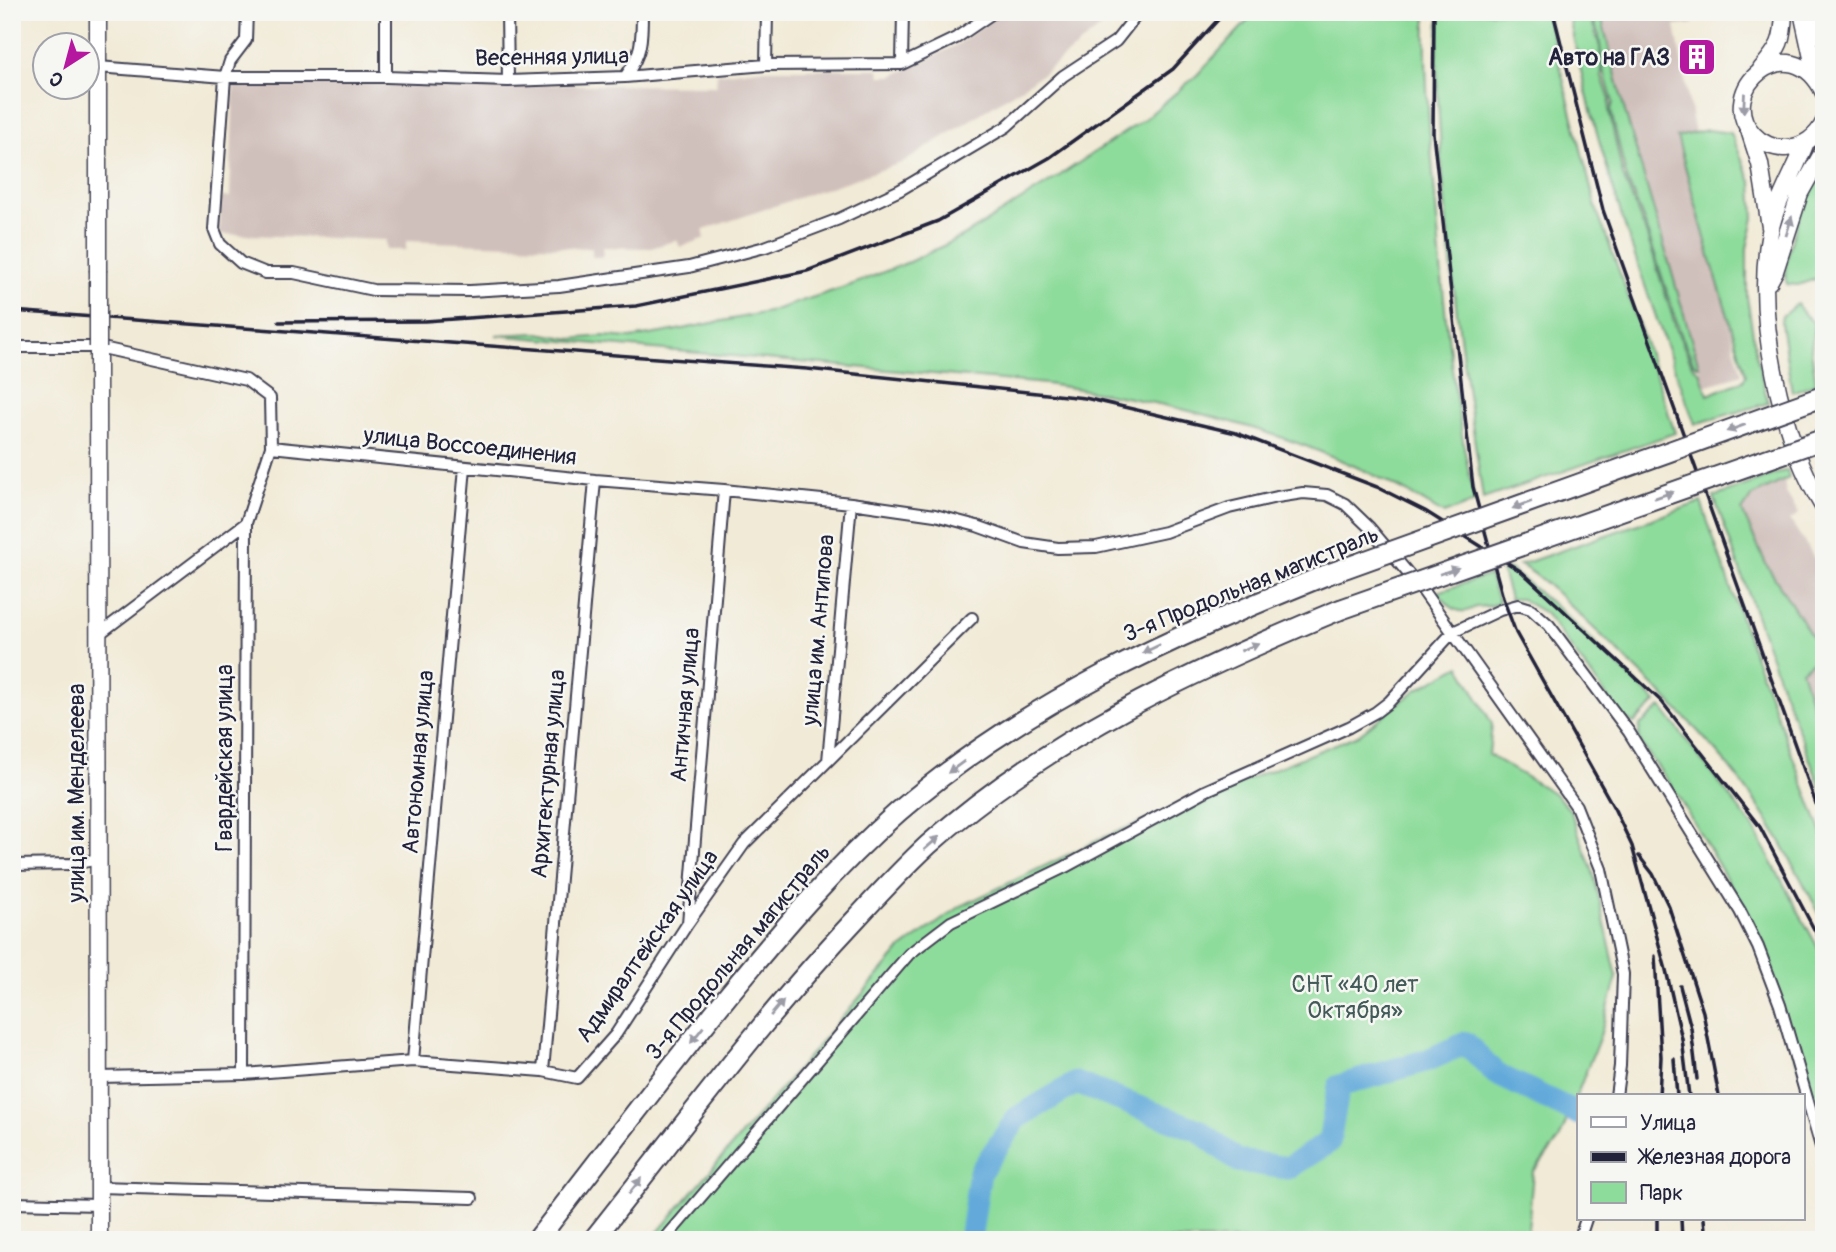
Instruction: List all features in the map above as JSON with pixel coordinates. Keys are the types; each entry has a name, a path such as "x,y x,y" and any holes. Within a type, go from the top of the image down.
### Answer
{"highway":[{"name":"3-я Продольная магистраль","path":"537,1240 770,944 847,860 899,812 981,748 1032,714 1091,680 1217,619 1326,575 1824,396"},
{"path":"593,1240 731,1064 799,982 879,895 928,845 1054,750 1113,715 1237,653 1339,610 1824,439"}],"main road":[{"path":"98,12 98,32"},
{"path":"1784,12 1783,34 1777,52 1750,81 1744,92 1742,105 1760,164 1770,230 1765,290 1770,352 1790,435 1824,508"},
{"path":"1802,12 1824,93"},
{"path":"1814,12 1824,39"},
{"path":"1759,71 1782,63 1806,69 1820,78"},
{"name":"улица им. Менделеева","path":"98,102 99,1240"},
{"path":"1749,130 1758,139 1782,148 1795,147 1817,132"},
{"path":"1770,230 1817,132"},
{"path":"1765,290 1775,271 1800,193 1824,150"}],"street":[{"path":"247,12 246,40 230,61 225,77 214,229 220,244 242,263 266,273 294,273 373,290 470,291 559,285 702,264 765,247 839,219 900,190 1006,127 1063,76 1116,41 1139,12"},
{"path":"386,12 386,77"},
{"path":"508,12 508,81"},
{"path":"625,78 637,61 642,12"},
{"path":"766,65 767,12"},
{"path":"902,64 904,12"},
{"name":"Весенняя улица","path":"102,68 225,77 386,77 508,81 625,78 766,65 902,64 956,38 994,12"},
{"path":"12,347 98,347 246,380 270,398 271,447"},
{"name":"улица Воссоединения","path":"271,447 851,503 935,514 1024,543 1058,548 1096,547 1165,532 1229,508 1277,497 1303,493 1327,495 1345,505 1369,527 1423,591 1577,806 1601,869 1623,974 1620,1066 1616,1094"},
{"name":"Гвардейская улица","path":"244,1074 246,523 271,447"},
{"name":"Автономная улица","path":"413,1061 465,467"},
{"name":"Архитектурная улица","path":"543,1071 595,480"},
{"name":"Античная улица","path":"688,923 724,489"},
{"name":"улица им. Антипова","path":"828,761 851,503"},
{"path":"99,634 246,523"},
{"path":"664,1240 909,954 951,922 1065,867 1205,791 1349,727 1376,712 1390,702 1453,632 1500,610 1518,605 1531,609 1549,625 1629,732 1740,911 1758,947 1780,1005 1824,1157"},
{"name":"Адмиралтейская улица","path":"99,1077 244,1074 413,1061 543,1071 577,1078 616,1034 688,923 744,844 972,618"},
{"path":"12,865 73,864 99,859"},
{"path":"99,1187 472,1198"},
{"path":"12,1203 99,1205"},
{"path":"1579,1240 1586,1220"}],"shaded area":[{"path":"1001,12 1099,12 1097,15 1104,25 1041,75 904,162 703,230 705,238 680,247 677,240 651,248 603,247 603,257 592,257 592,248 406,241 406,250 386,250 386,240 220,234 221,197 230,197 234,82 716,86 717,74 758,69 879,69 880,76 893,76 957,45"},
{"path":"1600,12 1689,12 1693,24 1675,26 1734,347 1742,374 1705,386 1624,108"},
{"path":"1784,481 1786,493 1799,514 1790,520 1824,573 1824,730 1814,711 1801,669 1823,653 1766,564 1742,511 1751,496"}],"green space":[{"path":"1256,12 1426,12 1429,122 1444,299 1456,401 1475,502 1444,514 1351,464 1302,445 1201,414 1098,392 1046,384 496,335 538,333 572,339 603,336 631,338 667,332 768,312 851,285 909,262 962,237 1146,118 1197,75"},
{"path":"1440,12 1546,12 1596,208 1675,433 1483,499 1445,208 1437,51"},
{"path":"1568,12 1589,12 1600,47 1602,77 1610,100 1609,111 1623,176 1646,233 1677,331 1692,365 1700,372 1708,395 1743,381 1746,375 1677,137 1707,130 1731,133 1752,184 1754,218 1747,248 1747,297 1756,354 1768,403 1695,424 1623,221 1579,65"},
{"path":"1590,12 1600,12 1624,108 1699,366 1694,364 1680,332 1644,221 1627,180 1611,111 1613,102 1603,69 1599,35"},
{"path":"1824,160 1824,276 1798,285 1787,284 1787,260 1792,242 1812,184"},
{"path":"1797,304 1814,323 1811,349 1816,383 1792,392 1781,323 1782,316"},
{"path":"1787,470 1789,478 1752,496 1742,511 1766,564 1823,654 1801,670 1814,711 1824,730 1824,796 1782,688 1714,497"},
{"path":"1701,502 1751,647 1824,839 1824,922 1770,824 1713,747 1561,596 1520,565"},
{"path":"1510,569 1560,610 1656,702 1634,723 1623,718 1545,613 1521,599 1510,599 1502,571"},
{"path":"1489,575 1499,603 1461,611 1450,606 1438,592"},
{"name":"СНТ «40 лет Октября»","path":"1460,666 1492,724 1489,755 1555,794 1570,810 1593,872 1617,977 1600,1036 1559,1140 1533,1172 1527,1240 651,1240 901,949 961,906 1107,836 1358,735 1416,690"},
{"path":"1661,707 1753,827 1824,959 1824,1143 1747,914 1677,794 1638,739 1640,725"}],"waterway":[{"path":"970,1240 980,1172 1017,1118 1076,1083 1198,1130 1238,1161 1288,1168 1329,1142 1339,1086 1428,1060 1466,1043 1496,1074 1577,1113"}],"railway":[{"path":"279,322 425,321 636,306 807,271 938,221 1049,158 1173,69 1225,12"},
{"path":"1434,12 1433,133 1473,487 1503,598 1516,633 1614,808 1632,846 1682,1039 1689,1094"},
{"path":"1553,12 1603,210 1824,826"},
{"path":"12,311 807,369 1085,398 1236,433 1377,487 1425,511 1522,572 1662,702 1760,827 1824,948"},
{"path":"1639,856 1653,874 1669,907 1703,1012 1719,1094"},
{"path":"1655,956 1661,1057 1659,1094"},
{"path":"1680,986 1691,1028 1697,1079"},
{"path":"1674,1059 1677,1094"},
{"path":"1657,1220 1657,1240"},
{"path":"1681,1220 1682,1240"},
{"path":"1704,1220 1706,1240"}],"place":[{"name":"Авто на ГАЗ","path":"1697,57"}]}
